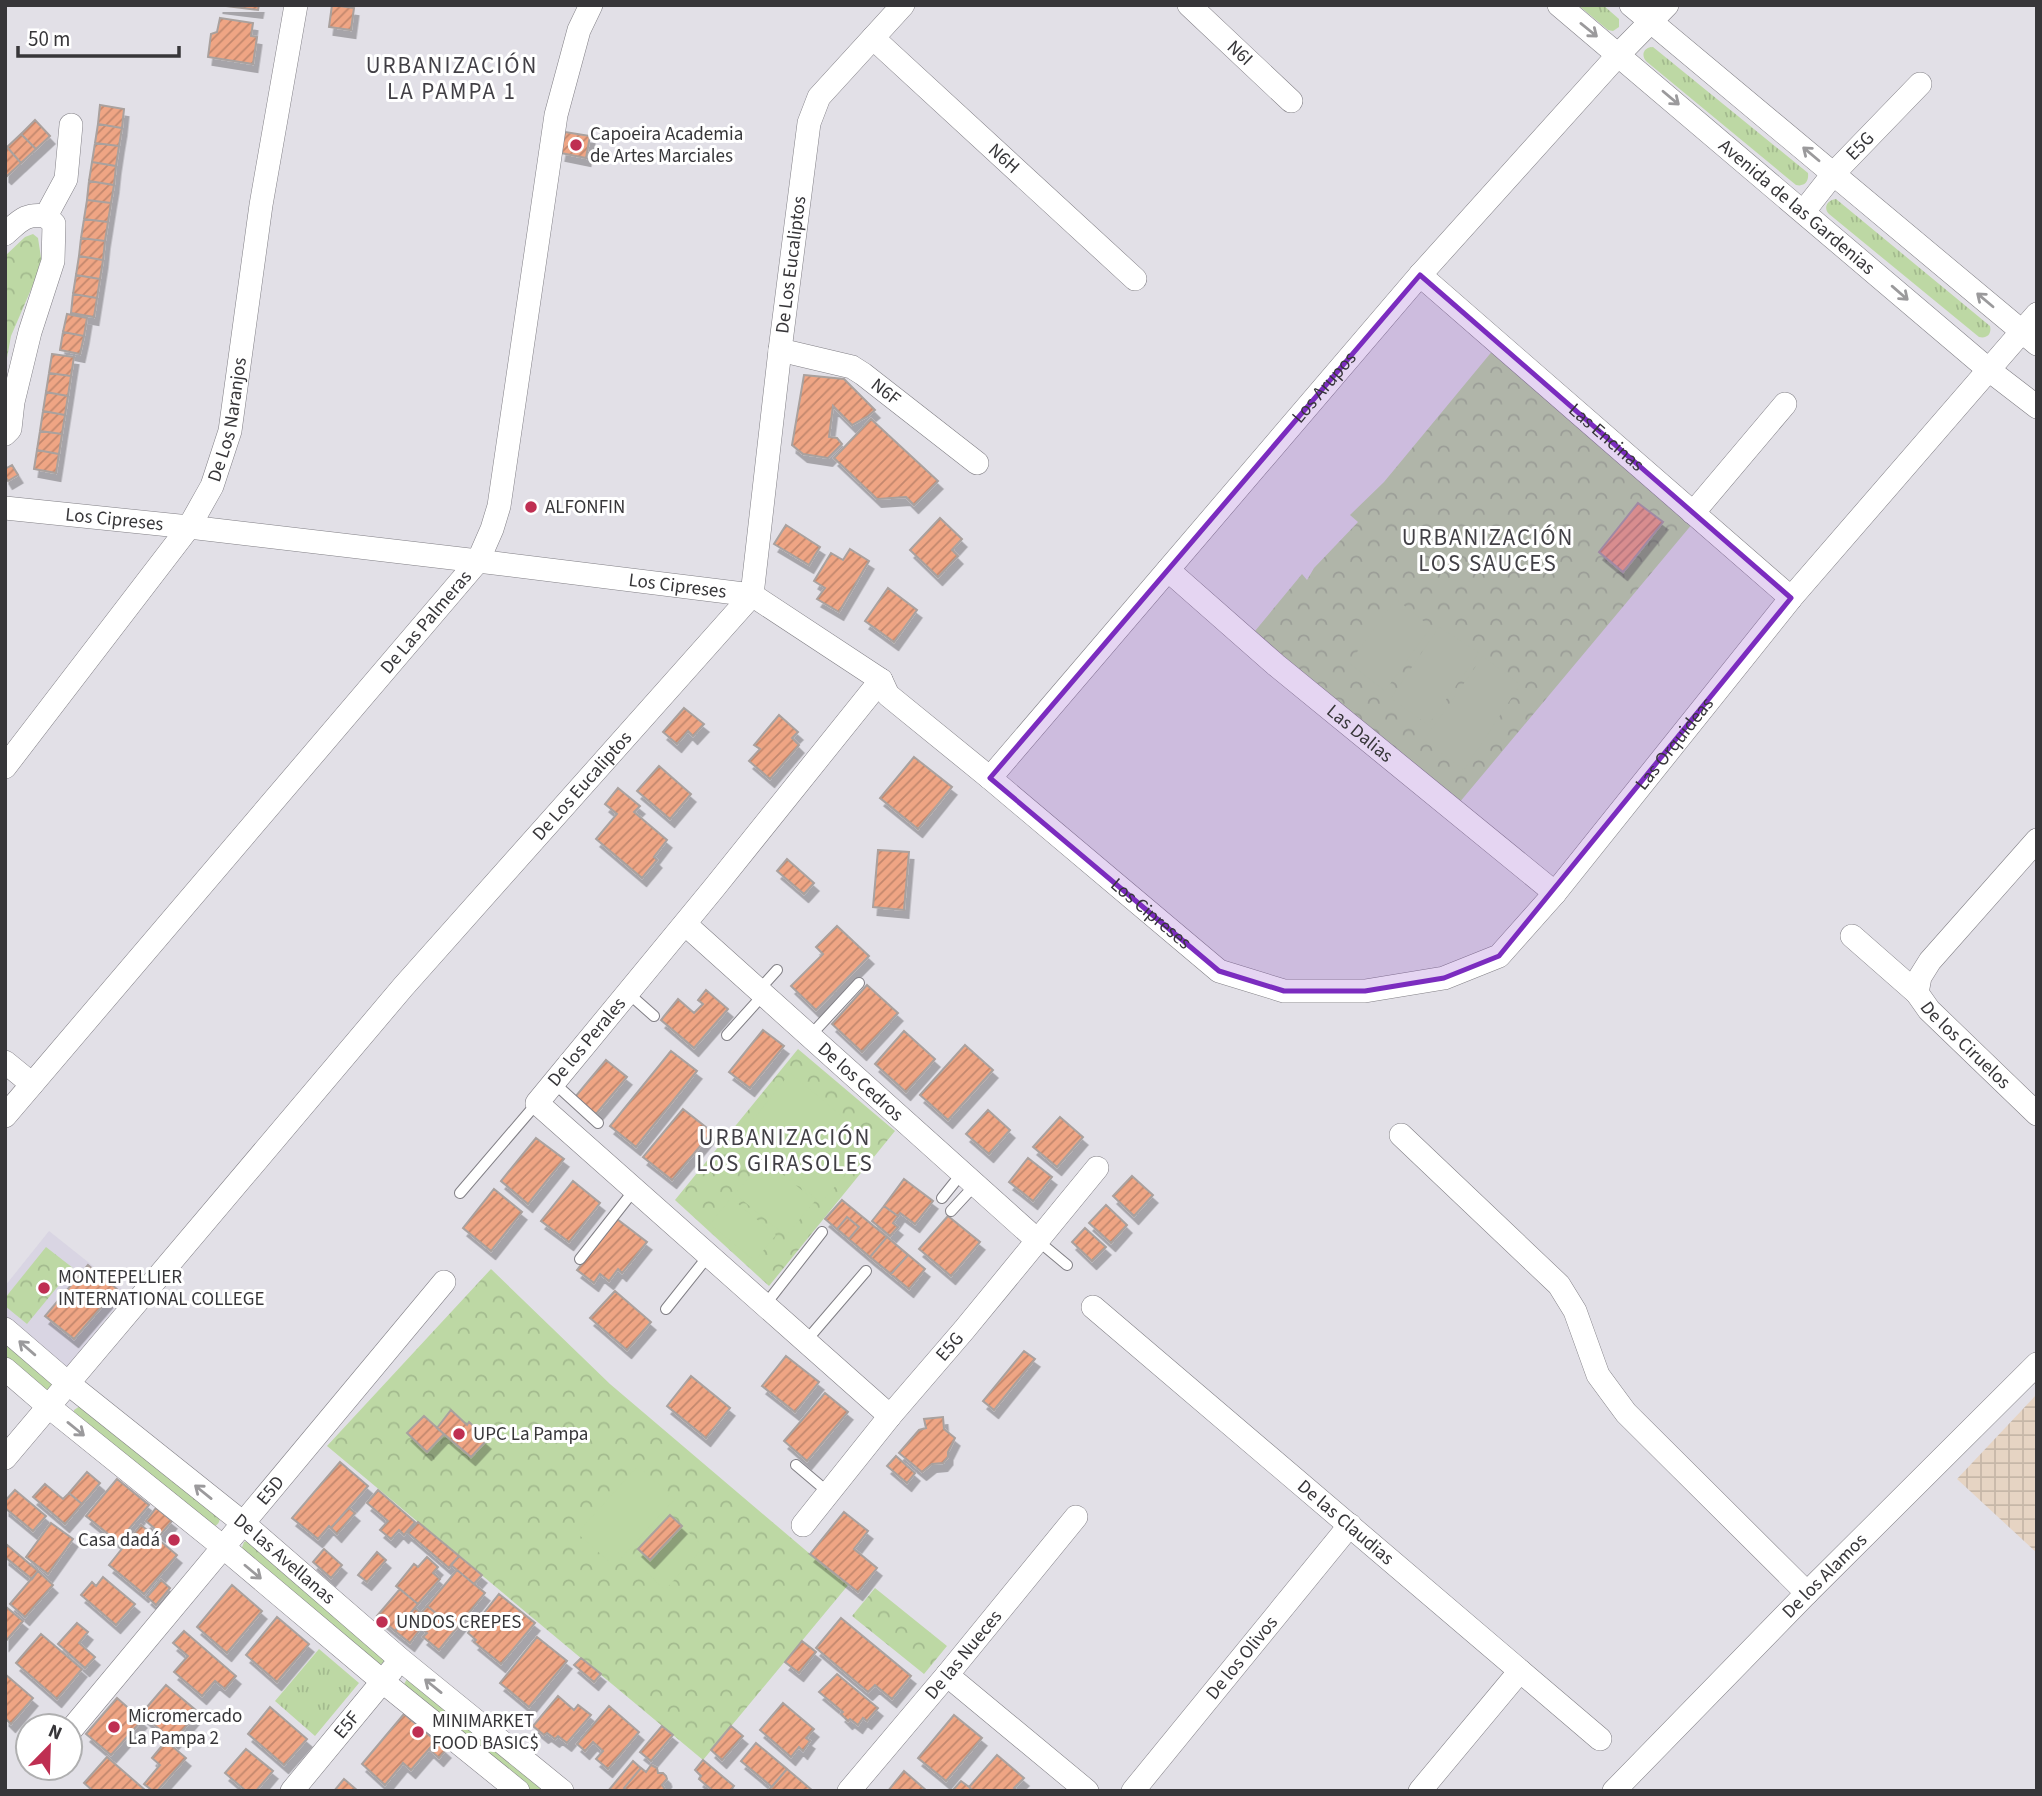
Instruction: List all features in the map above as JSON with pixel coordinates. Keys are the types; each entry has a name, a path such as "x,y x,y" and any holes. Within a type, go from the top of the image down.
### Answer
{"street":[{"name":"De Los Naranjos","path":"5,768 189,527 212,486 230,431 261,205 296,5"},
{"name":"De Las Palmeras","path":"5,1116 478,561 499,506 556,115 579,30 591,5"},
{"name":"De Los Eucaliptos","path":"5,1458 403,988 752,595 809,123 819,97 904,5"},
{"name":"N6I","path":"1189,5 1291,101"},
{"name":"Avenida de las Gardenias","path":"1559,5 1989,370 2037,407"},
{"path":"1631,5 2030,338"},
{"name":"Los Arupos","path":"990,778 1420,275 1619,54 1667,5"},
{"name":"N6H","path":"873,38 1135,279"},
{"name":"E5G","path":"1804,211 1834,173 1920,84"},
{"path":"46,216 65,178 71,124"},
{"path":"5,234 32,214 46,216 54,224 53,261 30,332 13,402 10,429 5,434"},
{"name":"Las Encinas","path":"1420,275 1791,598"},
{"name":"Las Orquideas","path":"1219,971 1284,991 1365,992 1444,978 1499,956 1555,893 1791,598 1989,370 2030,338 2037,314"},
{"name":"N6F","path":"780,350 852,367 976,463"},
{"path":"1693,513 1785,404"},
{"name":"Los Cipreses","path":"5,508 189,527 752,595 881,680 888,695 1219,971"},
{"name":"Las Dalias","path":"1168,570 1276,665 1555,893"},
{"name":"De los Perales","path":"881,680 537,1102 890,1416"},
{"name":"De los Ciruelos","path":"2037,840 1930,961 1920,977 1917,993 1929,1010 2037,1114"},
{"name":"De los Cedros","path":"684,924 1037,1240"},
{"path":"1852,936 1917,993"},
{"path":"5,1062 32,1084"},
{"path":"1401,1135 1559,1285 1575,1311 1598,1375 1626,1413 1807,1593"},
{"name":"E5G","path":"803,1525 890,1416 1097,1168"},
{"name":"E5D","path":"84,1714 443,1282"},
{"name":"De las Claudias","path":"1093,1307 1600,1739"},
{"name":"De las Avellanas","path":"5,1329 69,1384 243,1523 401,1660 562,1791"},
{"name":"De los Alamos","path":"1614,1791 1807,1593 2037,1364"},
{"name":"De las Avellanas","path":"5,1369 518,1791"},
{"name":"De las Nueces","path":"849,1791 1076,1517"},
{"name":"De los Olivos","path":"1133,1791 1350,1525"},
{"name":"E5F","path":"292,1791 401,1660"},
{"path":"1420,1791 1520,1671"},
{"path":"947,1675 1087,1791"}],"lane":[{"path":"727,1035 777,970"},
{"path":"809,1037 859,983"},
{"path":"628,993 654,1016"},
{"path":"553,1083 598,1123"},
{"path":"460,1193 537,1102"},
{"path":"942,1198 969,1179"},
{"path":"951,1212 969,1179"},
{"path":"580,1259 635,1189"},
{"path":"765,1305 822,1233"},
{"path":"1037,1240 1067,1265"},
{"path":"666,1309 709,1255"},
{"path":"806,1341 866,1271"},
{"path":"796,1465 829,1493"}],"highlighted area":[{"path":"1420,275 1791,598 1499,956 1444,978 1365,991 1284,991 1219,971 990,778"}],"shaded area":[{"path":"49,1231 127,1293 67,1367 5,1318 5,1286"},
{"path":"2037,1394 2037,1553 1957,1479"}],"green space":[{"path":"1578,5 1603,5 1619,19 1619,27 1613,31 1608,30"},
{"path":"1653,47 1808,173 1806,183 1796,185 1647,62 1644,52"},
{"path":"1836,199 1990,326 1988,335 1979,337 1829,214 1827,205"},
{"path":"33,234 38,238 42,264 11,336 5,369 5,256 25,237"},
{"path":"1494,349 1693,523 1454,809 1255,631 1302,574 1307,580 1314,568 1358,522 1350,515 1384,482"},
{"path":"1396,599 1431,627 1385,691 1349,663"},
{"path":"1439,627 1479,653 1428,725 1391,698"},
{"path":"1483,656 1520,685 1464,770 1424,740"},
{"path":"798,1049 895,1131 769,1286 675,1200"},
{"path":"790,1073 873,1142 821,1203 741,1135"},
{"path":"764,1159 815,1201 786,1236 735,1194"},
{"path":"731,1198 776,1235 755,1261 710,1224"},
{"path":"46,1247 73,1268 27,1324 5,1306 5,1298"},
{"path":"491,1269 610,1384 849,1584 703,1760 327,1446"},
{"path":"5,1339 53,1379 52,1387 46,1391 5,1360"},
{"path":"80,1406 220,1518 219,1522 211,1527 74,1416 74,1410"},
{"path":"638,1466 675,1499 614,1566 577,1533"},
{"path":"684,1528 704,1547 665,1590 645,1571"},
{"path":"251,1540 385,1658 383,1663 378,1665 241,1550 244,1542"},
{"path":"875,1588 947,1646 924,1674 852,1616"},
{"path":"319,1649 359,1683 315,1736 275,1701"},
{"path":"407,1679 548,1791 525,1791 403,1686"}],"building":[{"path":"218,5 259,5 258,10"},
{"path":"332,5 354,8 351,30 329,27"},
{"path":"220,18 253,23 251,36 257,37 253,64 208,57 211,34 217,32"},
{"path":"100,105 124,109 122,128 98,124"},
{"path":"35,120 50,136 36,149 21,134"},
{"path":"98,124 122,128 119,146 95,143"},
{"name":"Capoeira Academia de Artes Marciales","path":"565,132 590,136 586,158 561,153"},
{"path":"21,134 36,149 21,163 7,147"},
{"path":"95,143 119,146 116,166 92,162"},
{"path":"5,148 21,163 7,176"},
{"path":"92,162 116,166 114,185 89,181"},
{"path":"89,181 114,185 111,203 87,200"},
{"path":"87,200 111,203 108,222 84,219"},
{"path":"84,219 108,222 105,241 81,238"},
{"path":"81,238 105,241 103,260 79,256"},
{"path":"79,256 103,260 100,279 76,275"},
{"path":"76,275 100,279 97,298 73,294"},
{"path":"73,294 97,298 94,317 71,313"},
{"path":"67,314 87,318 84,336 63,332"},
{"path":"63,332 84,336 80,354 60,350"},
{"path":"52,354 74,357 71,376 49,373"},
{"path":"49,373 71,376 68,396 46,392"},
{"path":"804,375 844,379 875,410 852,425 833,406 829,437 837,438 842,444 828,458 803,454 792,445"},
{"path":"46,392 68,396 65,415 43,411"},
{"path":"43,411 65,415 62,434 40,431"},
{"path":"871,419 938,481 914,505 906,497 877,499 834,458"},
{"path":"40,431 62,434 59,454 37,450"},
{"path":"37,450 59,454 56,473 34,469"},
{"path":"12,465 18,475 8,481 5,469"},
{"path":"1638,503 1663,522 1623,572 1599,552"},
{"path":"940,518 962,539 952,550 958,556 938,577 910,550"},
{"path":"786,525 820,547 809,565 774,544"},
{"path":"850,549 869,561 839,612 817,599 825,588 814,581 831,553 843,560"},
{"path":"888,588 917,610 894,642 865,621"},
{"path":"684,708 704,724 693,736 688,731 677,744 663,732"},
{"path":"779,715 798,732 792,738 799,745 770,779 749,761 760,749 754,745"},
{"path":"914,757 952,787 918,829 880,798"},
{"path":"659,766 691,794 670,819 637,791"},
{"path":"618,788 640,806 634,812 667,840 654,857 657,860 642,878 596,839 617,814 605,804"},
{"path":"878,850 909,852 904,910 873,907"},
{"path":"787,859 814,883 804,894 777,871"},
{"path":"837,926 869,956 816,1010 791,986 823,954 816,947"},
{"path":"867,985 898,1013 862,1052 832,1024"},
{"path":"706,990 728,1009 694,1048 661,1020 678,999 694,1013 703,1004 698,1000"},
{"path":"763,1030 784,1046 750,1088 729,1072"},
{"path":"904,1031 935,1059 906,1092 875,1064"},
{"path":"965,1045 993,1070 948,1120 920,1095"},
{"path":"671,1051 697,1071 636,1147 610,1126"},
{"path":"606,1060 627,1077 596,1114 575,1097"},
{"path":"683,1109 712,1132 672,1180 643,1157"},
{"path":"988,1110 1010,1130 989,1154 966,1134"},
{"path":"1060,1117 1083,1137 1057,1167 1033,1147"},
{"path":"536,1138 564,1159 528,1204 501,1181"},
{"path":"1028,1158 1052,1177 1033,1201 1009,1182"},
{"path":"1132,1176 1153,1195 1134,1216 1113,1196"},
{"path":"904,1179 933,1201 915,1224 884,1206"},
{"path":"573,1181 600,1203 569,1242 541,1221"},
{"path":"494,1189 522,1212 491,1251 463,1228"},
{"path":"842,1200 887,1237 870,1257 825,1219"},
{"path":"1106,1205 1127,1225 1111,1243 1089,1223"},
{"path":"884,1206 898,1216 893,1223 898,1227 890,1236 872,1221"},
{"path":"948,1216 980,1242 951,1276 919,1249"},
{"path":"847,1217 859,1227 849,1239 837,1229"},
{"path":"617,1219 647,1242 622,1273 618,1269 609,1281 600,1274 594,1283 577,1270"},
{"path":"1085,1228 1106,1247 1092,1261 1072,1242"},
{"path":"887,1237 925,1269 909,1289 870,1257"},
{"path":"887,1237 908,1255 891,1274 870,1257"},
{"path":"88,1265 117,1289 74,1339 45,1316"},
{"path":"615,1291 651,1322 627,1350 590,1318"},
{"path":"1024,1351 1035,1359 994,1410 983,1401"},
{"path":"786,1356 819,1382 795,1412 762,1386"},
{"path":"691,1376 730,1408 706,1438 667,1406"},
{"path":"825,1393 848,1412 807,1461 784,1441"},
{"path":"451,1410 467,1425 469,1422 486,1441 471,1457 437,1428"},
{"path":"424,1416 444,1434 427,1452 407,1433"},
{"path":"943,1417 944,1429 955,1438 948,1457 943,1463 932,1464 922,1472 899,1453 919,1430 926,1428 924,1419"},
{"path":"896,1456 915,1473 907,1483 887,1466"},
{"path":"340,1462 368,1486 318,1539 292,1518"},
{"path":"87,1472 100,1483 82,1504 69,1493"},
{"path":"117,1479 149,1505 118,1542 86,1516"},
{"path":"45,1484 63,1499 69,1493 82,1504 65,1524 33,1497"},
{"path":"15,1490 46,1516 33,1531 5,1508 5,1501"},
{"path":"378,1490 415,1522 404,1535 399,1530 391,1539 380,1530 388,1521 367,1503"},
{"path":"156,1508 172,1521 161,1534 146,1521"},
{"path":"349,1508 355,1513 337,1534 331,1528"},
{"path":"844,1512 868,1531 854,1549 877,1568 858,1592 810,1554"},
{"path":"670,1515 682,1526 650,1560 638,1549"},
{"path":"418,1522 459,1556 449,1568 408,1533"},
{"path":"51,1523 73,1539 48,1574 26,1557"},
{"path":"141,1525 177,1555 144,1594 109,1565"},
{"path":"6,1544 38,1571 32,1579 5,1557"},
{"path":"324,1549 342,1565 331,1578 313,1562"},
{"path":"377,1552 386,1560 367,1582 358,1575"},
{"path":"459,1556 482,1575 474,1584 451,1565"},
{"path":"427,1557 438,1567 433,1573 440,1579 418,1604 396,1586 414,1564 418,1567"},
{"path":"457,1570 485,1593 456,1629 427,1606"},
{"path":"38,1571 53,1585 25,1617 10,1604"},
{"path":"103,1577 135,1604 116,1625 81,1595 92,1582 96,1586"},
{"path":"161,1580 170,1588 156,1605 147,1597"},
{"path":"232,1585 262,1611 227,1653 197,1627"},
{"path":"400,1589 418,1604 395,1631 377,1616"},
{"path":"499,1594 535,1623 501,1664 474,1642 476,1640 468,1633"},
{"path":"5,1606 23,1621 5,1642"},
{"path":"427,1606 456,1629 439,1650 423,1637 427,1633 414,1622"},
{"path":"415,1608 421,1613 414,1622 421,1628 410,1643 395,1631"},
{"path":"277,1617 309,1644 277,1682 246,1655"},
{"path":"841,1618 911,1676 892,1699 875,1685 868,1692 816,1648"},
{"path":"77,1623 88,1632 79,1643 95,1657 85,1668 58,1644"},
{"path":"184,1631 236,1676 225,1689 215,1681 202,1696 174,1672 188,1656 173,1643"},
{"path":"41,1634 82,1669 57,1699 16,1663"},
{"path":"537,1637 567,1661 529,1707 500,1683"},
{"path":"802,1641 816,1652 799,1673 785,1662"},
{"path":"581,1658 601,1674 594,1682 574,1665"},
{"path":"5,1674 33,1698 21,1712 14,1712 11,1724 5,1718"},
{"path":"837,1674 878,1708 867,1721 863,1718 858,1725 850,1719 848,1721 841,1714 843,1712 819,1692"},
{"path":"166,1685 198,1712 174,1741 141,1714"},
{"path":"558,1696 574,1710 578,1705 591,1715 567,1743 558,1736 555,1739 547,1733 544,1735 533,1726"},
{"name":"Micromercado La Pampa 2","path":"117,1698 142,1720 111,1755 86,1734"},
{"path":"783,1703 814,1729 806,1738 810,1741 803,1751 799,1747 791,1757 760,1730"},
{"path":"609,1706 639,1732 608,1769 596,1759 603,1751 593,1742 585,1751 577,1744"},
{"path":"270,1707 307,1739 284,1765 248,1734"},
{"path":"404,1714 436,1741 411,1770 403,1763 385,1785 362,1764"},
{"path":"954,1715 982,1738 946,1781 918,1758"},
{"path":"662,1726 673,1735 651,1761 640,1752"},
{"path":"731,1726 743,1736 722,1760 711,1750"},
{"path":"166,1741 186,1758 157,1791 153,1791 144,1784 160,1765 152,1758"},
{"path":"436,1741 446,1750 439,1758 429,1749"},
{"path":"756,1743 787,1769 772,1787 741,1761"},
{"path":"246,1749 273,1771 256,1791 246,1791 225,1773"},
{"path":"997,1755 1024,1778 1014,1788 1017,1791 973,1791 969,1787"},
{"path":"107,1757 145,1790 93,1791 84,1783"},
{"path":"703,1760 734,1786 730,1791 713,1791 699,1779 701,1776 695,1770"},
{"path":"633,1761 641,1768 624,1788 628,1791 608,1791"},
{"path":"651,1765 657,1768 658,1773 666,1776 667,1779 662,1785 666,1791 628,1791 624,1788 641,1768 646,1772"},
{"path":"787,1769 813,1791 768,1791"},
{"path":"904,1771 927,1791 888,1791"},
{"path":"344,1779 358,1791 334,1791"},
{"path":"961,1781 969,1787 973,1791 952,1791"}],"place":[{"name":"Capoeira Academia de Artes Marciales","path":"576,145"},
{"name":"ALFONFIN","path":"531,507"},
{"name":"MONTEPELLIER INTERNATIONAL COLLEGE","path":"44,1288"},
{"name":"UPC La Pampa","path":"459,1434"},
{"name":"Casa dadá","path":"174,1540"},
{"name":"UNDOS CREPES","path":"382,1622"},
{"name":"Micromercado La Pampa 2","path":"114,1727"},
{"name":"MINIMARKET FOOD BASIC$","path":"418,1732"}],"district":[{"name":"URBANIZACIÓN LA PAMPA 1","path":"452,78"},
{"name":"URBANIZACIÓN LOS SAUCES","path":"1488,550"},
{"name":"URBANIZACIÓN LOS GIRASOLES","path":"785,1150"}]}
